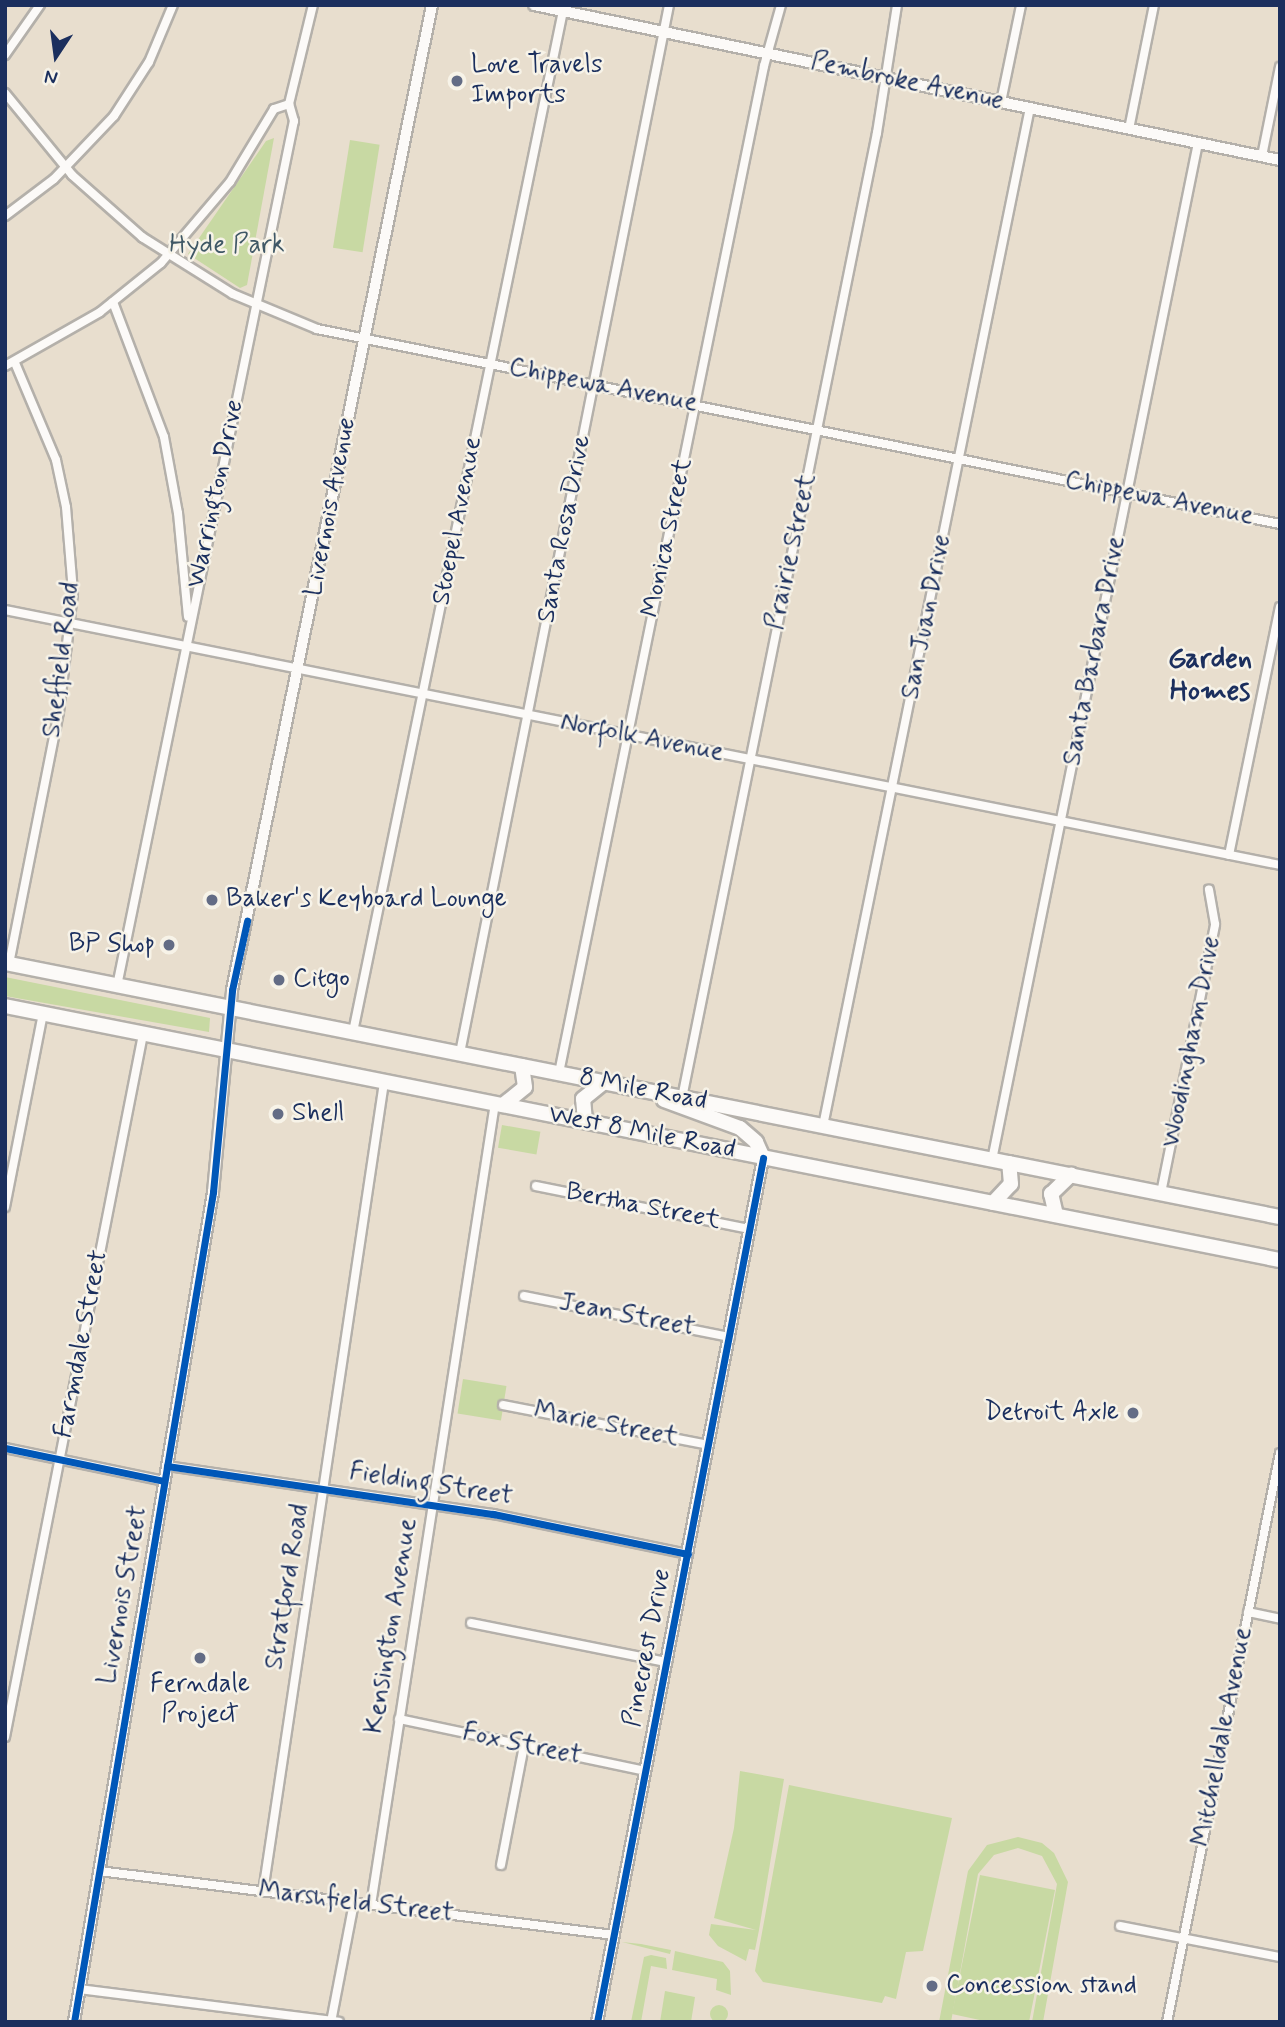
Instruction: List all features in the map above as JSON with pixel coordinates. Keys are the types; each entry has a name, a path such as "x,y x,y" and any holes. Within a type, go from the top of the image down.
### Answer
{"highway":[{"name":"8 Mile Road","path":"7,963 1280,1217"},
{"name":"West 8 Mile Road","path":"5,1006 1280,1260"},
{"path":"499,1104 525,1087 522,1066"},
{"path":"585,1121 583,1099 604,1082"},
{"path":"640,1090 704,1118 740,1128 756,1142 764,1158"},
{"path":"993,1203 1011,1184 1009,1163"},
{"path":"1056,1215 1051,1194 1071,1175"}],"street":[{"path":"5,55 40,5"},
{"path":"5,216 66,168 132,90 173,5"},
{"name":"Warrington Drive","path":"117,986 188,624 293,121 289,104 313,5"},
{"name":"Livernois Avenue","path":"231,1008 432,5"},
{"name":"Pembroke Avenue","path":"534,5 1280,160"},
{"name":"Santa Rosa Drive","path":"460,1053 669,5"},
{"name":"Monica Street","path":"559,1073 695,405 768,54 781,5"},
{"name":"Prairie Street","path":"682,1098 817,429 897,5"},
{"path":"1001,102 1021,5"},
{"path":"1129,128 1154,5"},
{"name":"Stoepel Avenue","path":"353,1032 563,11"},
{"path":"1262,156 1280,67"},
{"name":"Chippewa Avenue","path":"5,93 66,168 168,255 256,305 310,326 364,341 594,384 1280,524"},
{"path":"5,366 15,363 113,302 168,255 230,182 274,109 289,104"},
{"name":"San Juan Drive","path":"824,1126 1030,108"},
{"name":"Santa Barbara Drive","path":"992,1160 1198,143"},
{"path":"113,302 140,363 164,437 178,513 188,624"},
{"name":"Sheffield Road","path":"7,963 72,624 72,556 62,486 48,434 15,363"},
{"path":"1229,855 1280,607"},
{"name":"Norfolk Avenue","path":"5,610 297,671 1280,865"},
{"name":"Woodingham Drive","path":"1161,1193 1215,924 1209,890"},
{"name":"Livernois Street","path":"74,2022 214,1192 231,1008"},
{"path":"5,1207 43,1013"},
{"name":"Farmdale Street","path":"5,1737 143,1034"},
{"name":"Stratford Road","path":"262,1892 384,1082"},
{"name":"Kensington Avenue","path":"371,1905 432,1508 499,1104"},
{"name":"Pinecrest Drive","path":"597,2022 764,1158"},
{"name":"Bertha Street","path":"536,1186 750,1229"},
{"name":"Jean Street","path":"524,1296 730,1337"},
{"name":"Marie Street","path":"503,1405 708,1445"},
{"path":"5,1448 164,1481"},
{"name":"Mitchelldale Avenue","path":"1167,2022 1280,1452"},
{"name":"Fielding Street","path":"167,1466 432,1508 493,1514 688,1554"},
{"path":"1248,1612 1280,1619"},
{"path":"471,1623 667,1662"},
{"name":"Fox Street","path":"399,1719 645,1771"},
{"path":"501,1865 524,1746"},
{"name":"Marshfield Street","path":"99,1871 614,1935"},
{"path":"332,2021 354,1903"},
{"path":"1119,1926 1280,1957"},
{"path":"79,1989 339,2022"}],"green space":[{"name":"Hyde Park","path":"274,138 247,285 240,288 188,254 266,141"},
{"path":"350,140 380,145 363,252 333,248"},
{"path":"5,977 210,1018 209,1032 5,996"},
{"path":"502,1125 540,1132 536,1154 498,1148"},
{"path":"463,1379 506,1386 501,1420 458,1414"},
{"path":"740,1771 784,1779 755,1950 749,1949 746,1961 718,1946 709,1935 711,1924 756,1930 714,1918 734,1828"},
{"path":"789,1785 952,1818 923,1951 906,1952 896,1999 885,1996 882,2003 763,1982 755,1971"},
{"path":"1018,1837 1042,1843 1054,1853 1068,1882 1043,2022 1032,2022 1057,1884 1042,1856 1018,1848 994,1855 978,1874 951,2022 939,2022 968,1871 987,1845"},
{"path":"980,1875 1055,1890 1029,2022 989,2022 952,2014"},
{"path":"622,1942 641,1944 671,1950 670,1954"},
{"path":"675,1951 723,1962 730,1971 731,1995 716,1990 717,1979 672,1970"},
{"path":"651,1955 666,1958 667,1969 651,1966 641,2022 631,2022 644,1957"},
{"path":"665,1991 695,1997 691,2022 660,2022"},
{"path":"715,2005 723,2005 728,2014 726,2021 715,2023 710,2018 710,2010"}],"cycle path":[{"path":"74,2022 213,1192 232,990 247,921"},
{"path":"597,2022 763,1158"},
{"path":"5,1448 164,1481"},
{"path":"167,1466 493,1514 688,1554"}],"place":[{"name":"Love Travels Imports","path":"457,81"},
{"name":"Baker's Keyboard Lounge","path":"212,900"},
{"name":"BP Shop","path":"169,945"},
{"name":"Citgo","path":"279,980"},
{"name":"Shell","path":"278,1114"},
{"name":"Detroit Axle","path":"1133,1413"},
{"name":"Ferndale Project","path":"200,1658"},
{"name":"Concession stand","path":"932,1986"}],"district":[{"name":"Garden Homes","path":"1210,676"}]}
